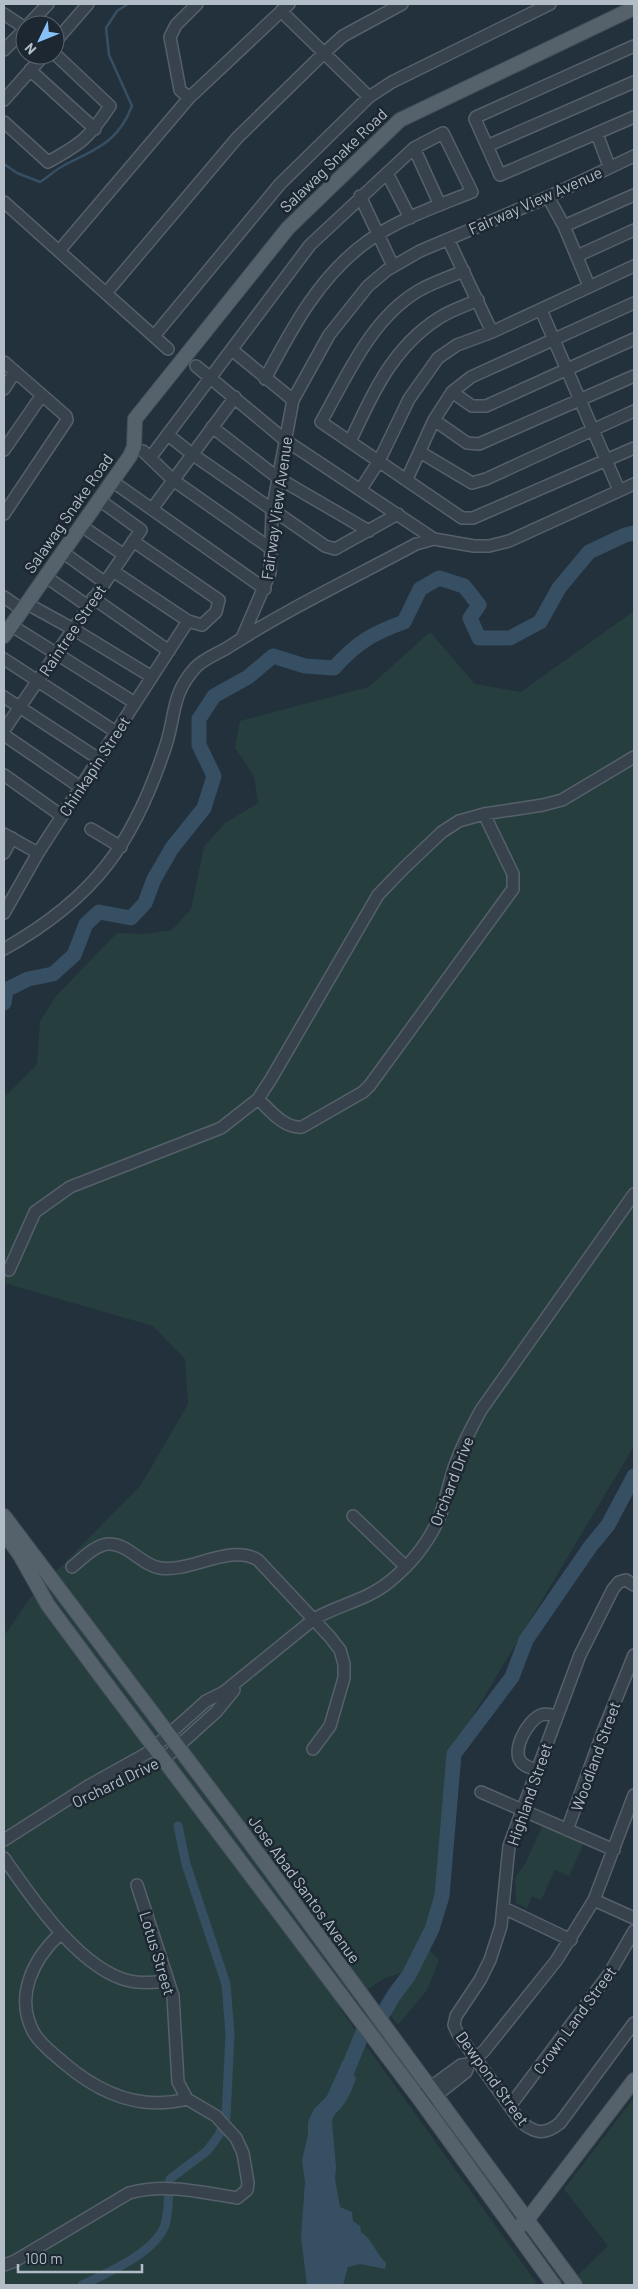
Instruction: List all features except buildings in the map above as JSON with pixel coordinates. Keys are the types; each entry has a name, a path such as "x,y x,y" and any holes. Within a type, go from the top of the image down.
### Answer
{"main road":[{"name":"Salawag Snake Road","path":"4,636 27,608 130,456 134,448 136,431 278,252 400,120 409,114 634,8"},
{"name":"Salawag Snake Road","path":"347,176 405,125 634,16"},
{"name":"Jose Abad Santos Avenue","path":"5,1518 50,1574 575,2285"},
{"name":"Jose Abad Santos Avenue","path":"4,1533 20,1555 48,1605 421,2101 554,2285"},
{"path":"514,2230 527,2220 634,2080"}],"street":[{"path":"65,30 88,4"},
{"path":"189,98 180,90 170,37 176,25 197,4"},
{"path":"106,293 237,138 324,53 343,36 402,4"},
{"path":"154,336 280,184 369,97 392,82 550,4"},
{"path":"36,15 45,5"},
{"path":"59,251 189,98 285,8 324,53 369,97"},
{"path":"4,14 15,21"},
{"path":"4,50 15,38"},
{"path":"634,46 475,119 500,175 634,117"},
{"path":"4,122 48,162 78,146 95,129 110,106 65,63"},
{"path":"4,100 35,65"},
{"path":"30,70 95,129"},
{"path":"487,146 634,82"},
{"path":"265,379 297,321 324,282 347,258 378,235 410,218 472,192 443,133 414,148 360,196 310,245 212,379 168,435 146,454 173,480 270,548"},
{"path":"597,134 610,166"},
{"path":"414,148 440,205"},
{"name":"Fairway View Avenue","path":"242,638 270,574 272,511 293,400 329,335 368,286 393,266 420,251 548,197 634,156"},
{"path":"387,173 410,218"},
{"path":"564,226 634,195"},
{"path":"360,196 393,266"},
{"path":"548,197 564,226 590,286"},
{"path":"4,202 168,349"},
{"path":"577,256 634,230"},
{"path":"448,239 492,332"},
{"path":"360,489 379,461 409,398 438,358 457,345 492,332 634,266"},
{"path":"464,271 418,291 395,309 375,330 321,422 462,518 474,518 634,448"},
{"path":"350,442 376,386 393,360 409,342 441,317 478,300"},
{"path":"407,479 434,420 452,392 472,377 634,304"},
{"path":"541,310 620,490"},
{"path":"452,392 472,406 486,406 634,339"},
{"path":"232,350 265,379 293,400"},
{"path":"4,362 66,416 67,420 4,514"},
{"path":"196,366 285,440 434,539 474,546 489,546 509,541 634,484"},
{"path":"4,389 16,372"},
{"path":"434,420 467,443 479,444 634,376"},
{"path":"4,450 42,395"},
{"path":"152,509 235,397"},
{"path":"420,452 472,483 486,479 592,428 634,411"},
{"path":"212,427 278,478 369,531"},
{"path":"168,435 272,511 325,546 335,549 398,514"},
{"path":"119,486 265,589"},
{"name":"Raintree Street","path":"4,730 141,530 105,504"},
{"path":"86,529 124,555"},
{"path":"4,948 27,936 70,904 101,873 121,847 142,806 166,744 178,693 196,666 242,638 416,544 434,539"},
{"path":"113,571 188,621 202,625 216,612 219,600 133,541"},
{"path":"68,556 104,582"},
{"path":"52,581 169,651"},
{"path":"4,597 73,629 152,677"},
{"name":"Chinkapin Street","path":"4,913 38,853 188,621"},
{"path":"17,629 135,703"},
{"path":"4,660 116,732"},
{"path":"4,697 98,759"},
{"path":"4,735 80,787"},
{"path":"9,1270 36,1212 70,1187 221,1128 258,1098 271,1079 378,895 442,832 459,821 484,814 543,805 562,800 634,757"},
{"path":"4,775 62,816"},
{"path":"258,1098 282,1121 295,1128 302,1127 362,1092 370,1085 513,889 513,874 484,814"},
{"path":"91,829 121,847"},
{"path":"4,853 8,836 38,853"},
{"name":"Orchard Drive","path":"5,1839 154,1747 206,1701 224,1692 314,1619 326,1612 374,1593 406,1567 430,1536 440,1516 467,1435 481,1410 634,1194"},
{"path":"353,1516 406,1567"},
{"path":"72,1567 105,1544 121,1546 160,1568 236,1555 250,1555 268,1570 340,1650 344,1664 344,1678 330,1726 313,1750"},
{"name":"Highland Street","path":"456,2016 480,1980 490,1960 501,1926 504,1908 509,1846 580,1654 613,1589 619,1582 630,1583"},
{"name":"Woodland Street","path":"567,1830 604,1729 634,1655"},
{"name":"Orchard Drive","path":"5,1839 94,1791 164,1759 216,1712 254,1668"},
{"path":"536,1770 522,1763 519,1759 518,1753 522,1737 532,1721 541,1715 557,1716"},
{"path":"481,1792 614,1850"},
{"path":"421,2101 433,2091 466,2072 472,2061 556,1961 594,1900 634,1795"},
{"path":"4,1858 60,1934 96,1963 120,1978 141,1982 168,1981"},
{"name":"Lotus Street","path":"137,1885 173,1996 178,2082 187,2099"},
{"path":"594,1900 634,1918"},
{"path":"504,1908 570,1940"},
{"name":"Crown Land Street","path":"510,2106 609,1974 634,1931"},
{"path":"4,2265 15,2261 128,2193 147,2188 176,2188 237,2198 247,2190 248,2183 243,2153 236,2138 216,2116 187,2099 168,2104 144,2103 120,2096 76,2073 34,2034 26,2006 29,1981 45,1948 60,1934"},
{"name":"Dewpond Street","path":"456,2016 454,2025 472,2061 521,2122 530,2130 541,2133 550,2130 560,2123 634,2023"}],"green space":[{"path":"634,611 634,1446 450,1754 435,1898 421,1938 403,1972 383,1979 340,2009 538,2285 4,2285 4,1636 30,1598 141,1485 188,1404 185,1359 153,1326 4,1283 4,1098 37,1064 40,1022 56,996 117,933 145,934 172,930 191,909 204,847 225,823 258,803 254,776 235,748 240,721 369,687 430,632 475,684 521,692"},
{"path":"543,1824 584,1843 569,1876 555,1870 541,1900 532,1896 527,1908 516,1903 515,1878 525,1864"},
{"path":"427,1948 439,1960 427,1990 398,2025 388,2012"},
{"path":"634,2098 634,2285 584,2285 577,2276 608,2246 564,2189"}],"water":[{"path":"343,2060 356,2078 352,2090 332,2121 336,2167 335,2179 340,2207 352,2212 353,2221 360,2226 361,2232 386,2263 385,2269 360,2264 348,2267 343,2285 307,2285 301,2237 305,2182 302,2160 308,2134 308,2122 314,2109 327,2096"}],"waterway":[{"path":"4,164 17,173 40,182 60,168 104,144 120,129 132,106 109,55 106,28 117,11 128,4"},
{"path":"4,1003 6,990 28,979 53,974 74,955 86,924 99,912 131,918 145,903 154,879 172,848 204,808 214,776 199,745 199,719 214,696 248,677 273,656 305,666 334,668 358,645 383,630 404,622 420,589 439,578 464,586 479,605 470,618 479,638 510,638 540,622 559,588 589,552 625,535 634,533"},
{"path":"341,2086 363,2032 381,2017 409,1975 432,1929 442,1896 454,1754 512,1677 526,1640 590,1547 608,1525 634,1476"},
{"path":"82,2285 129,2261 141,2253 160,2235 165,2225 168,2209 170,2179 207,2151 219,2135 226,2117 230,2035 226,1984 186,1864 178,1826"}]}
